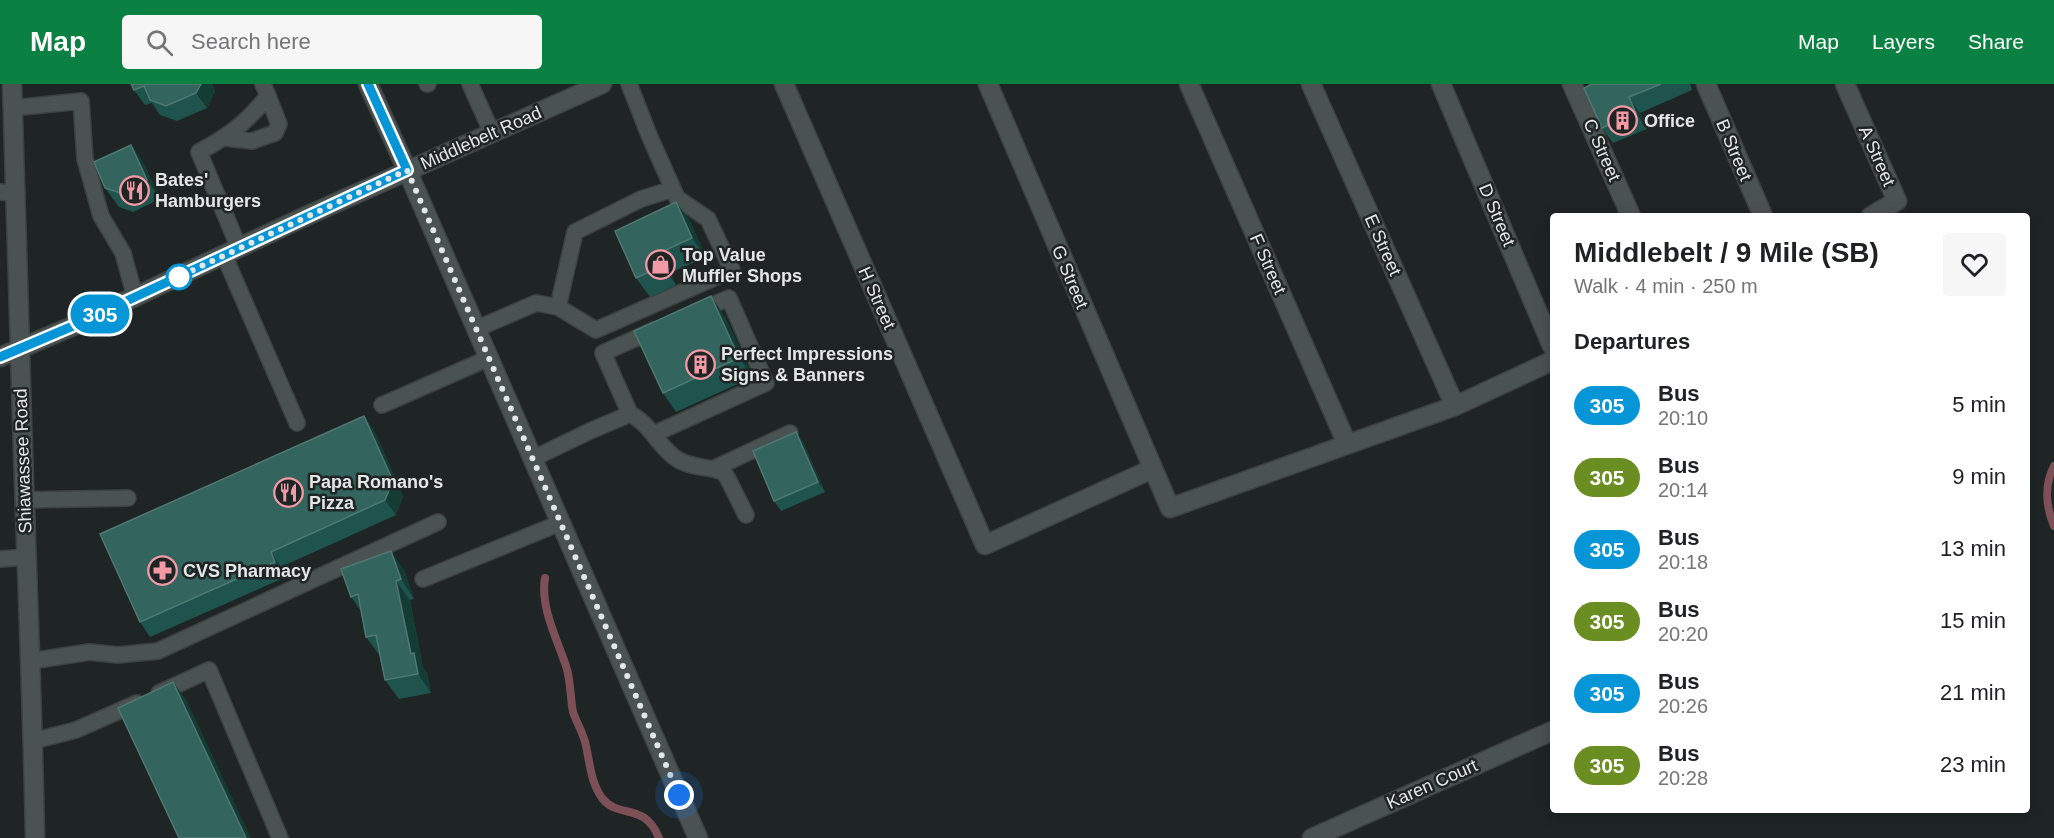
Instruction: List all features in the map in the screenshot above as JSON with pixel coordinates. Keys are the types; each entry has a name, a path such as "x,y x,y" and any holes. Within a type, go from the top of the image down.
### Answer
{"street":[{"name":"Shiawassee Road","path":"12,84 13,108 8,192 20,348 35,838"},
{"path":"368,84 698,838"},
{"name":"Middlebelt Road","path":"0,357 73,326 407,170 602,84"},
{"name":"H Street","path":"784,84 985,544 1152,470"},
{"name":"G Street","path":"987,84 1170,508 1347,444"},
{"name":"F Street","path":"1189,84 1347,444"},
{"name":"E Street","path":"1311,84 1455,406"},
{"name":"D Street","path":"1441,84 1550,341"},
{"name":"C Street","path":"1572,84 1630,213"},
{"name":"B Street","path":"1706,84 1762,213"},
{"name":"A Street","path":"1845,84 1897,201 1876,213"},
{"path":"1347,444 1455,406 1550,362"},
{"name":"Karen Court","path":"1312,838 1550,731"}],"lane":[{"path":"470,84 492,133"},
{"path":"476,329 536,303 558,307 596,330 732,270 708,219 677,198 629,84"},
{"path":"225,138 252,141 275,133 279,124 265,90"},
{"path":"265,90 250,118 225,138 199,152 231,251 297,423"},
{"path":"13,108 81,101 85,159 101,216 123,254 135,297"},
{"path":"558,307 575,232 641,199 673,189"},
{"path":"654,434 766,383 729,298 687,316"},
{"path":"666,325 603,353 630,414 641,420 662,447 679,461 715,468 723,472 746,514"},
{"path":"382,405 489,358"},
{"path":"532,459 630,414"},
{"path":"715,468 790,433"},
{"path":"24,500 128,498"},
{"path":"31,661 89,652 118,655 159,651 438,522"},
{"path":"423,579 560,523"},
{"path":"0,559 27,557"},
{"path":"33,741 76,730 208,670 280,838"}],"building":[{"path":"131,84 201,84 196,93 166,106 150,100 144,86 134,90"},
{"path":"1592,84 1661,84 1629,97 1636,113 1602,128 1584,88"},
{"path":"131,145 147,180 120,193 105,188 94,162"},
{"path":"676,202 692,238 657,254 662,266 636,278 615,231"},
{"name":"Perfect Impressions Signs & Banners","path":"711,296 739,358 663,393 634,331"},
{"path":"364,416 393,481 385,500 271,552 275,562 140,622 100,534"},
{"path":"796,432 818,482 774,501 753,451"},
{"path":"391,551 401,579 396,581 411,654 414,653 418,674 385,680 376,635 366,637 358,594 351,597 341,569"},
{"path":"173,682 246,838 179,838 118,708"}],"waterway":[{"path":"2054,466 2047,488 2049,511 2054,526"},
{"path":"545,578 547,611 568,672 573,712 585,742 595,786 609,805 646,819 659,838"}],"bus line":[{"name":"305","path":"0,357 73,326 407,170 368,84"}],"place":[{"name":"Office","path":"1623,121"},
{"name":"Bates' Hamburgers","path":"134,190"},
{"name":"Top Value Muffler Shops","path":"661,265"},
{"name":"Perfect Impressions Signs & Banners","path":"700,364"},
{"name":"Papa Romano's Pizza","path":"288,492"},
{"name":"CVS Pharmacy","path":"162,571"}],"route":[{"path":"179,277 176,278 407,170 679,795"}]}
